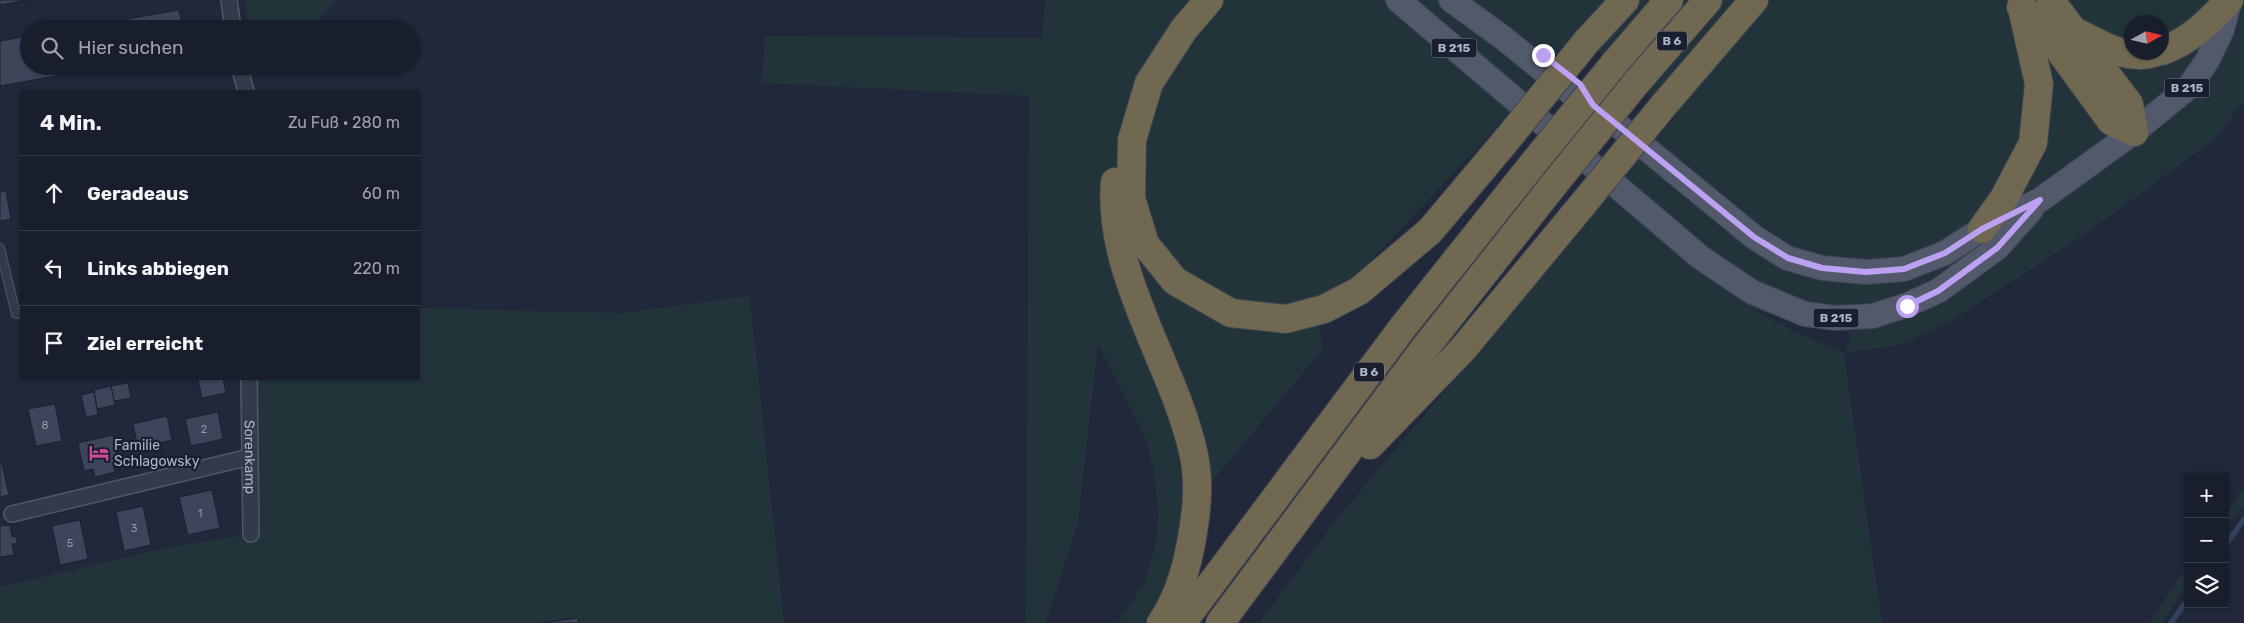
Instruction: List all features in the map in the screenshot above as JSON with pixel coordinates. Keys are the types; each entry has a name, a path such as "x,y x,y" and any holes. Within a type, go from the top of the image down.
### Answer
{"highway":[{"path":"1161,623 1188,565 1198,504 1194,452 1171,381 1143,317 1122,251 1114,199 1120,137 1140,75 1170,25 1191,0"},
{"path":"1209,0 1184,29 1149,83 1132,140 1130,198 1145,244 1175,281 1231,313 1286,318 1324,309 1359,291 1430,231 1587,41 1624,0"},
{"name":"B 6","path":"1182,623 1403,327 1614,64 1669,0"},
{"name":"B 6","path":"1220,623 1421,353 1636,83 1708,0"},
{"path":"1294,522 1463,349 1754,0"},
{"path":"2050,0 2129,104 2134,132"},
{"path":"2169,48 2197,33 2230,0"},
{"path":"2019,4 2049,36 2111,121 2134,132"},
{"path":"1982,229 2004,198 2033,143 2039,84 2019,4"},
{"path":"2072,30 2118,52 2124,53"}],"main road":[{"name":"B 215","path":"1398,0 1700,257 1752,292 1805,314 1836,318 1873,316 1907,306 1938,291 1997,248 2040,200"},
{"name":"B 215","path":"1451,0 1502,37 1571,93 1593,105 1754,237 1788,258 1822,268 1857,272 1904,269 1945,253 1982,229 2040,200 2134,132 2189,87 2207,61 2222,30 2230,0"},
{"name":"B 215","path":"1476,0 1580,84 1593,105"}],"street":[{"path":"229,0 232,20"},
{"path":"242,75 246,90"},
{"name":"Sorenkamp","path":"249,380 251,534"},
{"path":"12,514 250,456"}],"lane":[{"path":"0,248 16,314 20,313"}],"shaded area":[{"path":"245,0 336,0 318,20 248,20"},
{"path":"1045,0 2244,0 2244,105 2240,105 2219,136 2094,228 1953,320 1901,345 1844,353 1882,623 1259,623 1335,521 1674,118 1675,116 1575,31 1491,134 1355,277 1313,298 1323,349 1181,519 1175,557 1159,597 1143,623 1118,623 1145,581 1156,544 1158,513 1154,473 1146,439 1098,344 1078,523 1046,623 1026,623 1029,96 762,83 765,36 1042,38","holes":["1748,307 1811,328 1849,331 1850,340 1844,353 1796,332"]},
{"path":"750,296 784,623 0,623 0,587 170,547 251,534 256,380 420,380 420,308 622,313"},
{"path":"2244,489 2244,504 2229,525 2229,510"},
{"path":"2184,572 2184,589 2162,623 2150,623"}],"building":[{"path":"0,0 29,0 0,5"},
{"path":"179,10 181,20 123,20"},
{"path":"20,38 20,75 62,75 0,86 0,41"},
{"path":"6,191 11,219 0,221 0,192"},
{"path":"198,380 223,380 226,393 202,398"},
{"path":"128,383 131,398 114,401 111,386"},
{"path":"111,386 115,405 97,409 94,390"},
{"path":"94,392 98,415 86,417 81,395"},
{"path":"55,404 62,441 36,446 28,409"},
{"path":"218,412 223,439 191,446 185,419"},
{"path":"167,416 172,440 138,448 133,424"},
{"name":"Familie Schlagowsky","path":"113,435 119,463 113,464 115,472 95,477 93,469 84,471 78,443"},
{"path":"0,464 2,464 9,495 0,497"},
{"path":"212,490 220,528 188,535 179,497"},
{"path":"143,506 151,545 124,551 116,512"},
{"path":"80,520 88,559 60,565 52,526"},
{"path":"10,525 12,537 16,536 17,544 12,544 14,555 0,557 0,526"},
{"path":"578,618 578,623 541,623"}],"waterway":[{"path":"2229,540 2244,519"},
{"path":"2171,623 2184,605"}],"place":[{"name":"Familie Schlagowsky","path":"99,453"}],"route":[{"path":"1543,55 1580,84 1593,105 1754,237 1788,258 1822,268 1866,272 1904,269 1945,253 1982,229 2040,200 1997,248 1938,291 1907,306"}]}
